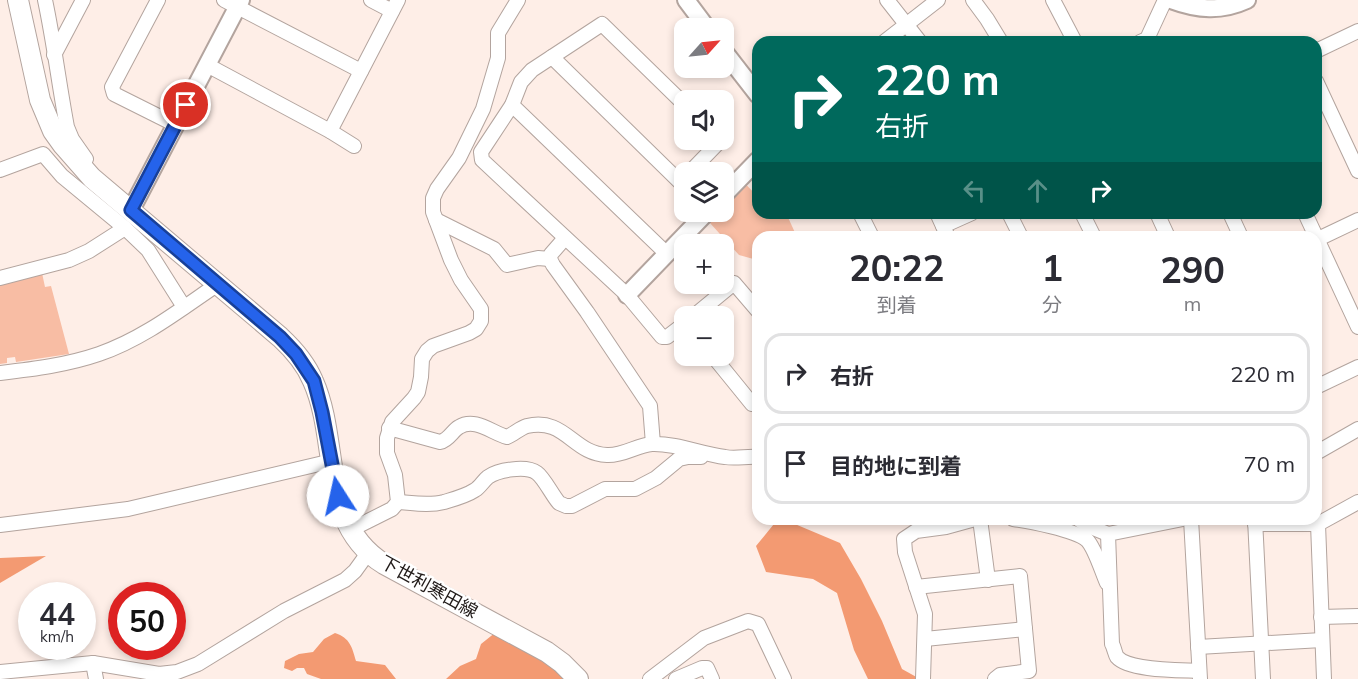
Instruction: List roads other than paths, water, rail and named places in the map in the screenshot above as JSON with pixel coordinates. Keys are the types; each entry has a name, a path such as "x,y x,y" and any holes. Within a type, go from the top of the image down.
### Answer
{"main road":[{"name":"下世利寒田線","path":"18,0 46,116 63,145 128,219 218,284 288,345 310,374 320,401 340,505 344,518 358,542 368,553 384,564 541,648 562,663 578,679"}],"street":[{"path":"45,0 51,22 54,55 68,132 86,158 92,178"},
{"path":"54,55 82,0"},
{"path":"158,0 112,87 114,94 176,125"},
{"path":"330,130 395,5 371,0"},
{"path":"686,0 700,18"},
{"path":"887,0 915,36"},
{"path":"892,36 938,0"},
{"path":"973,0 997,36"},
{"path":"1053,0 1072,36"},
{"path":"1147,36 1165,0"},
{"path":"1171,0 1212,9 1226,8 1247,0"},
{"path":"350,530 392,509 398,502 395,475 387,453 387,438 394,418 418,392 422,359 425,353 433,346 469,333 478,327 481,321 481,309 455,268 432,205 434,194 459,158 483,109 498,58 498,33 515,1"},
{"path":"0,278 69,260 89,251 128,219 207,65 234,2 361,71"},
{"path":"674,94 602,24 532,70 521,82 512,105 481,152 482,160 627,295 662,337 667,337 674,332"},
{"path":"1322,48 1358,31"},
{"path":"552,57 674,171"},
{"path":"734,64 752,87"},
{"path":"207,65 330,130 354,146"},
{"path":"1322,94 1358,171"},
{"path":"512,105 666,254"},
{"path":"701,162 712,150"},
{"path":"0,170 43,154 62,176 128,219 184,307"},
{"path":"734,185 752,166"},
{"path":"947,231 964,219"},
{"path":"436,220 494,249 507,265 538,258 550,258"},
{"path":"1322,237 1358,220"},
{"path":"627,295 697,222"},
{"path":"565,238 550,258 650,406 653,444"},
{"path":"1322,252 1358,327"},
{"path":"706,306 734,283 752,304"},
{"path":"0,373 43,368 101,354 145,332 218,284"},
{"path":"721,366 752,404"},
{"path":"1322,384 1358,367"},
{"path":"389,428 440,442 446,441 458,427 469,424 481,426 507,437 524,427 537,424 546,425 566,434 586,450 605,455 653,444 671,445 718,456 752,457"},
{"path":"1322,450 1358,429"},
{"path":"398,502 438,503 471,492 494,474 507,470 524,469 539,474 559,503 570,506 605,489 640,487 653,480 679,459 700,457 725,463 734,458"},
{"path":"0,525 128,509 332,461"},
{"path":"1322,522 1358,502"},
{"path":"923,679 925,615 904,552 904,539 916,531 954,525"},
{"path":"978,525 988,580"},
{"path":"1044,525 1086,540 1091,546 1110,591"},
{"path":"1086,525 1108,534 1153,525"},
{"path":"1108,534 1113,644 1117,657 1128,664 1145,668 1200,675 1191,525"},
{"path":"1255,525 1263,679"},
{"path":"1318,525 1324,679"},
{"path":"0,672 93,663 172,674 211,656 284,611 345,580 368,553"},
{"path":"916,587 1020,576 1029,671 1000,675 995,679"},
{"path":"1322,617 1358,616"},
{"path":"650,679 704,638 748,621 758,624 784,679"},
{"path":"925,639 1025,629"},
{"path":"1198,647 1322,640"},
{"path":"93,663 96,679"},
{"path":"676,679 702,668 707,668 712,679"}]}
